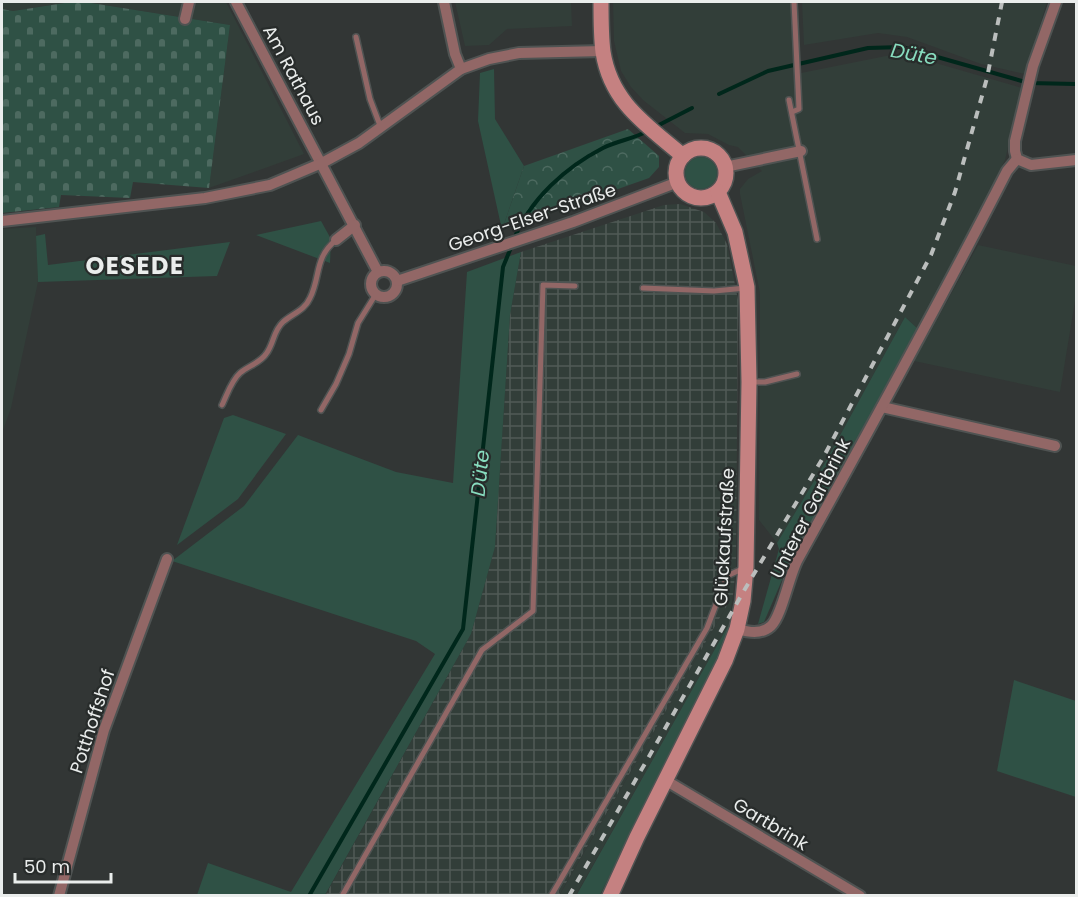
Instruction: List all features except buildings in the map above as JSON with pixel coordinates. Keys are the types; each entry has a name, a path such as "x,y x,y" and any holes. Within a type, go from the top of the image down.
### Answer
{"main road":[{"path":"601,2 603,51 615,90 638,118 683,156"},
{"path":"696,148 711,150 718,154 726,167 725,180 718,192 704,198 695,198 682,189 678,182 677,168 683,156 696,148"},
{"name":"Glückaufstraße","path":"610,896 725,661 736,629 745,589 749,382 747,287 735,232 718,192"}],"street":[{"path":"185,19 189,2"},
{"name":"Am Rathaus","path":"236,2 322,163"},
{"path":"444,2 455,54 461,69"},
{"path":"1056,2 1033,66 1015,141 1015,151 1017,159 1031,165 1077,160"},
{"path":"2,221 205,198 270,185 322,163 359,143 461,69 489,59 519,53 603,51"},
{"path":"726,167 801,151"},
{"name":"Unterer Gartbrink","path":"736,629 750,633 760,632 770,627 776,620 792,569 882,407 1007,171 1017,159"},
{"path":"322,163 378,272"},
{"name":"Georg-Elser-Straße","path":"397,281 538,234 678,182"},
{"path":"336,240 355,225"},
{"path":"378,272 390,272 397,281 393,294 384,297 373,291 371,283 378,272"},
{"path":"882,407 1055,446"},
{"name":"Potthoffshof","path":"59,896 104,730 166,559"},
{"name":"Gartbrink","path":"666,780 860,896"}],"lane":[{"path":"792,112 800,109 794,2"},
{"path":"356,38 370,99 381,129"},
{"path":"789,100 817,239"},
{"path":"222,405 232,383 240,374 260,361 267,353 277,329 302,309 310,298 322,255 336,240"},
{"path":"342,896 482,650 533,611 543,285 575,286"},
{"path":"643,288 714,291 747,287"},
{"path":"321,410 349,354 358,323 376,294"},
{"path":"749,382 797,374"},
{"path":"551,896 707,628 727,576 746,567"}],"shaded area":[{"path":"2,2 71,2 13,11 2,9"},
{"path":"85,2 226,2 304,154 209,188 230,25"},
{"path":"455,2 571,2 572,26 507,29 489,45 465,46"},
{"path":"613,2 798,2 801,73 901,53 1022,88 1005,160 960,250 917,328 905,317 827,459 777,543 759,520 760,293 740,194 740,189 748,179 762,171 738,147 708,134 685,133 643,100 631,87 621,71 614,41"},
{"path":"802,2 1047,2 1025,74 981,64 907,37 878,33 804,45"},
{"path":"680,204 704,212 716,223 727,244 738,300 736,566 733,595 559,895 325,896 471,634 495,547 510,315 521,252 664,205"},
{"path":"36,227 38,282 11,408 2,433 2,229"},
{"path":"978,245 1076,266 1076,295 1060,392 914,361"},
{"path":"733,595 729,624 576,895 559,896"}],"green space":[{"path":"85,2 230,25 209,188 133,182 130,198 61,195 59,207 2,213 2,9 13,11"},
{"path":"494,69 495,119 524,166 502,230 478,121 480,73"},
{"path":"628,129 659,156 659,167 649,178 502,230 524,166"},
{"path":"701,157 712,162 717,173 712,184 701,189 690,184 685,173 690,162"},
{"path":"321,221 331,239 330,263 256,235"},
{"path":"45,234 48,265 230,242 217,276 38,282 36,236"},
{"path":"521,252 510,315 495,547 471,634 325,895 197,895 208,863 291,892 435,654 416,641 172,561 244,506 298,435 396,472 453,483 467,272"},
{"path":"905,317 917,328 788,566 764,622 758,624 779,549 777,543 827,459"},
{"path":"233,415 286,434 238,499 177,545 224,418"},
{"path":"729,624 725,644 600,895 576,896"},
{"path":"1014,680 1076,701 1076,797 997,771"}],"waterway":[{"name":"Düte","path":"719,94 768,71 868,48 902,47 1029,83 1076,84"},
{"name":"Düte","path":"655,127 692,108"},
{"name":"Düte","path":"514,239 529,211 563,175 603,148 646,132"},
{"name":"Düte","path":"309,896 463,629 503,267 512,245"}],"railway":[{"path":"569,896 824,456 931,255 955,192 987,78 1002,2"}],"district":[{"name":"OESEDE","path":"135,265"}]}
